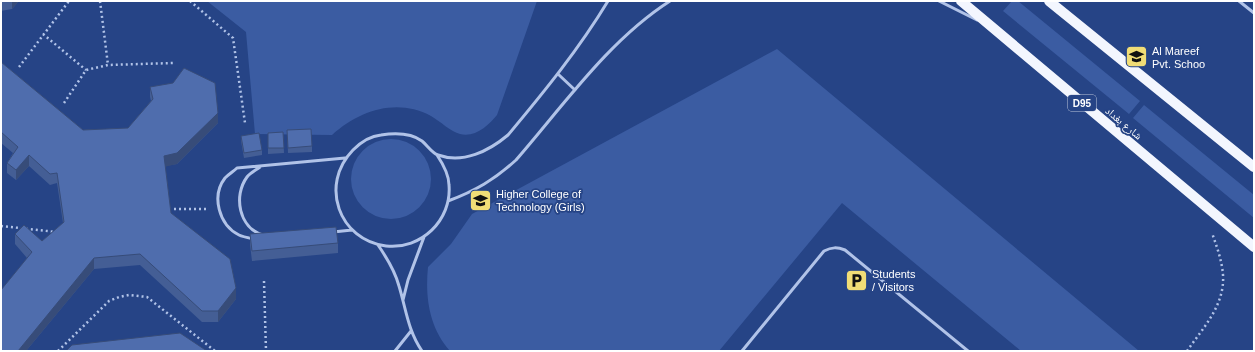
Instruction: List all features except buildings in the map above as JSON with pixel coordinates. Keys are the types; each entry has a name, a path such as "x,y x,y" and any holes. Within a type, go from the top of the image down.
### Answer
{"main road":[{"name":"شارع بغداد","path":"961,1 1254,247"},
{"path":"1049,1 1254,168"}],"lane":[{"path":"437,155 462,157 487,150 498,144 508,135 558,74 608,1"},
{"path":"448,201 485,185 501,173 525,150 575,90 633,28 654,11 670,1"},
{"path":"939,1 1000,33"},
{"path":"1240,1 1254,13"},
{"path":"558,74 575,90"},
{"path":"401,134 421,140 437,155 446,169 449,185 448,201 440,222 424,237 410,244 394,247 378,245 364,239 352,230 341,214 336,195 337,176 345,158 360,143 379,135 401,134"},
{"path":"256,239 239,236 226,225 218,209 218,193 225,179 237,168 345,158"},
{"path":"261,166 248,176 240,191 239,207 246,222 258,233 268,237 262,238"},
{"path":"328,232 352,230"},
{"path":"403,302 408,280 424,237"},
{"path":"378,245 394,271 411,331 422,351"},
{"path":"742,351 824,251 837,247 845,250 968,351"},
{"path":"395,351 411,331"}],"path":[{"path":"19,67 69,1"},
{"path":"100,1 108,66"},
{"path":"190,1 233,38 245,123"},
{"path":"44,34 86,70"},
{"path":"64,103 86,70 108,66 173,63"},
{"path":"1187,351 1216,309 1223,287 1221,261 1204,205"},
{"path":"169,209 218,209"},
{"path":"1,226 56,232"},
{"path":"264,281 266,351"},
{"path":"58,351 109,301 119,297 138,295 146,297 216,351"}],"shaded area":[{"path":"207,1 537,1 497,115 481,130 466,135 460,134 431,116 418,111 405,108 392,108 379,109 367,113 354,119 332,135 255,134 246,32"},
{"path":"1012,1 1018,1 1140,101 1129,114 1003,11"},
{"path":"777,49 1139,351 1021,351 842,203 719,351 450,351 437,332 430,311 427,289 428,267 451,244 472,214"},
{"path":"1144,105 1254,195 1254,218 1133,118"},
{"path":"383,139 399,139 420,150 431,171 431,187 420,208 399,219 383,219 369,213 362,208 357,201 351,187 351,171 357,157 362,150 369,145"}],"place":[{"name":"Al Mareef Pvt. Schoo","path":"1137,57"},
{"name":"Higher College of Technology (Girls)","path":"480,200"},
{"name":"Students / Visitors","path":"857,280"}]}
